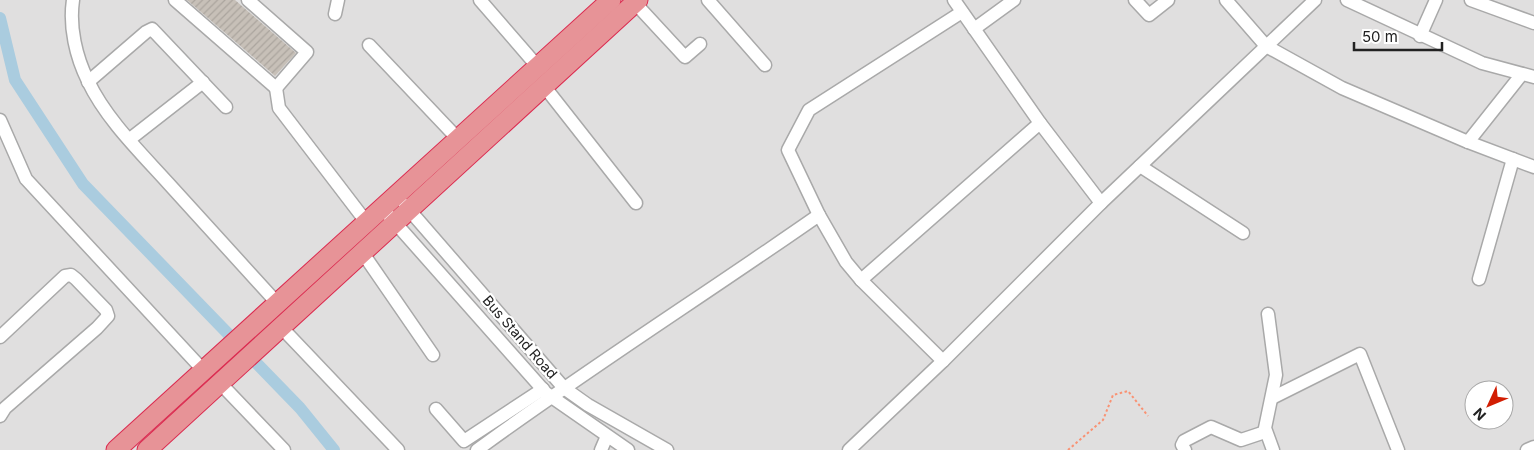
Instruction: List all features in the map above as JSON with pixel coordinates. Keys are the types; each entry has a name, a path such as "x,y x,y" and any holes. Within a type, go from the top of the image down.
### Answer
{"highway":[{"path":"403,203 458,140 611,0"},
{"path":"147,450 362,252 389,216 403,203 544,86 636,2"},
{"path":"116,450 367,223 389,216"}],"street":[{"path":"73,0 74,37 78,54 88,82 111,117 278,304"},
{"path":"175,0 276,88 279,108 367,223"},
{"path":"248,0 307,52 276,88"},
{"path":"335,14 338,0"},
{"path":"480,0 538,67"},
{"path":"708,0 765,65"},
{"path":"954,0 1040,123 1101,203"},
{"path":"974,30 1014,0"},
{"path":"1135,0 1149,15 1168,0"},
{"path":"1226,0 1266,46 1342,88 1468,142 1534,167"},
{"path":"849,450 943,361 1101,203 1315,0"},
{"path":"1347,0 1420,36 1482,63 1528,76 1468,142"},
{"path":"1420,36 1436,0"},
{"path":"1471,0 1534,23"},
{"path":"636,2 685,57 700,44"},
{"path":"943,361 861,280 846,262 819,215 788,150 809,110 962,12"},
{"path":"88,82 146,32 152,29 226,108"},
{"path":"369,45 458,140"},
{"path":"130,140 203,82"},
{"path":"544,86 636,203"},
{"path":"0,120 26,180 204,370"},
{"path":"861,280 1040,123"},
{"path":"1479,279 1513,159"},
{"path":"1140,166 1243,233"},
{"name":"Bus Stand Road","path":"403,203 564,388 588,405 667,450"},
{"path":"436,410 464,441 547,393 564,388 819,215"},
{"name":"Bus Stand Road","path":"389,216 547,393 628,450"},
{"path":"362,252 433,355"},
{"path":"0,337 65,276 72,275 106,310 108,316 84,340 5,408 0,416"},
{"path":"1268,314 1276,375 1265,432 1273,450"},
{"path":"275,333 398,450"},
{"path":"1272,398 1360,354 1396,446"},
{"path":"225,378 284,450"},
{"path":"477,450 547,393"},
{"path":"1185,450 1182,445 1184,441 1211,427 1241,440 1265,432"},
{"path":"601,450 607,436"},
{"path":"1527,450 1534,448"}],"path":[{"path":"1068,450 1103,420 1114,395 1128,391 1148,416"}],"shaded area":[{"path":"0,0 1534,0 1534,450 0,450"}],"building":[{"path":"187,0 235,0 296,53 275,76"}],"waterway":[{"path":"0,18 15,80 83,184 300,408 334,450"}]}
